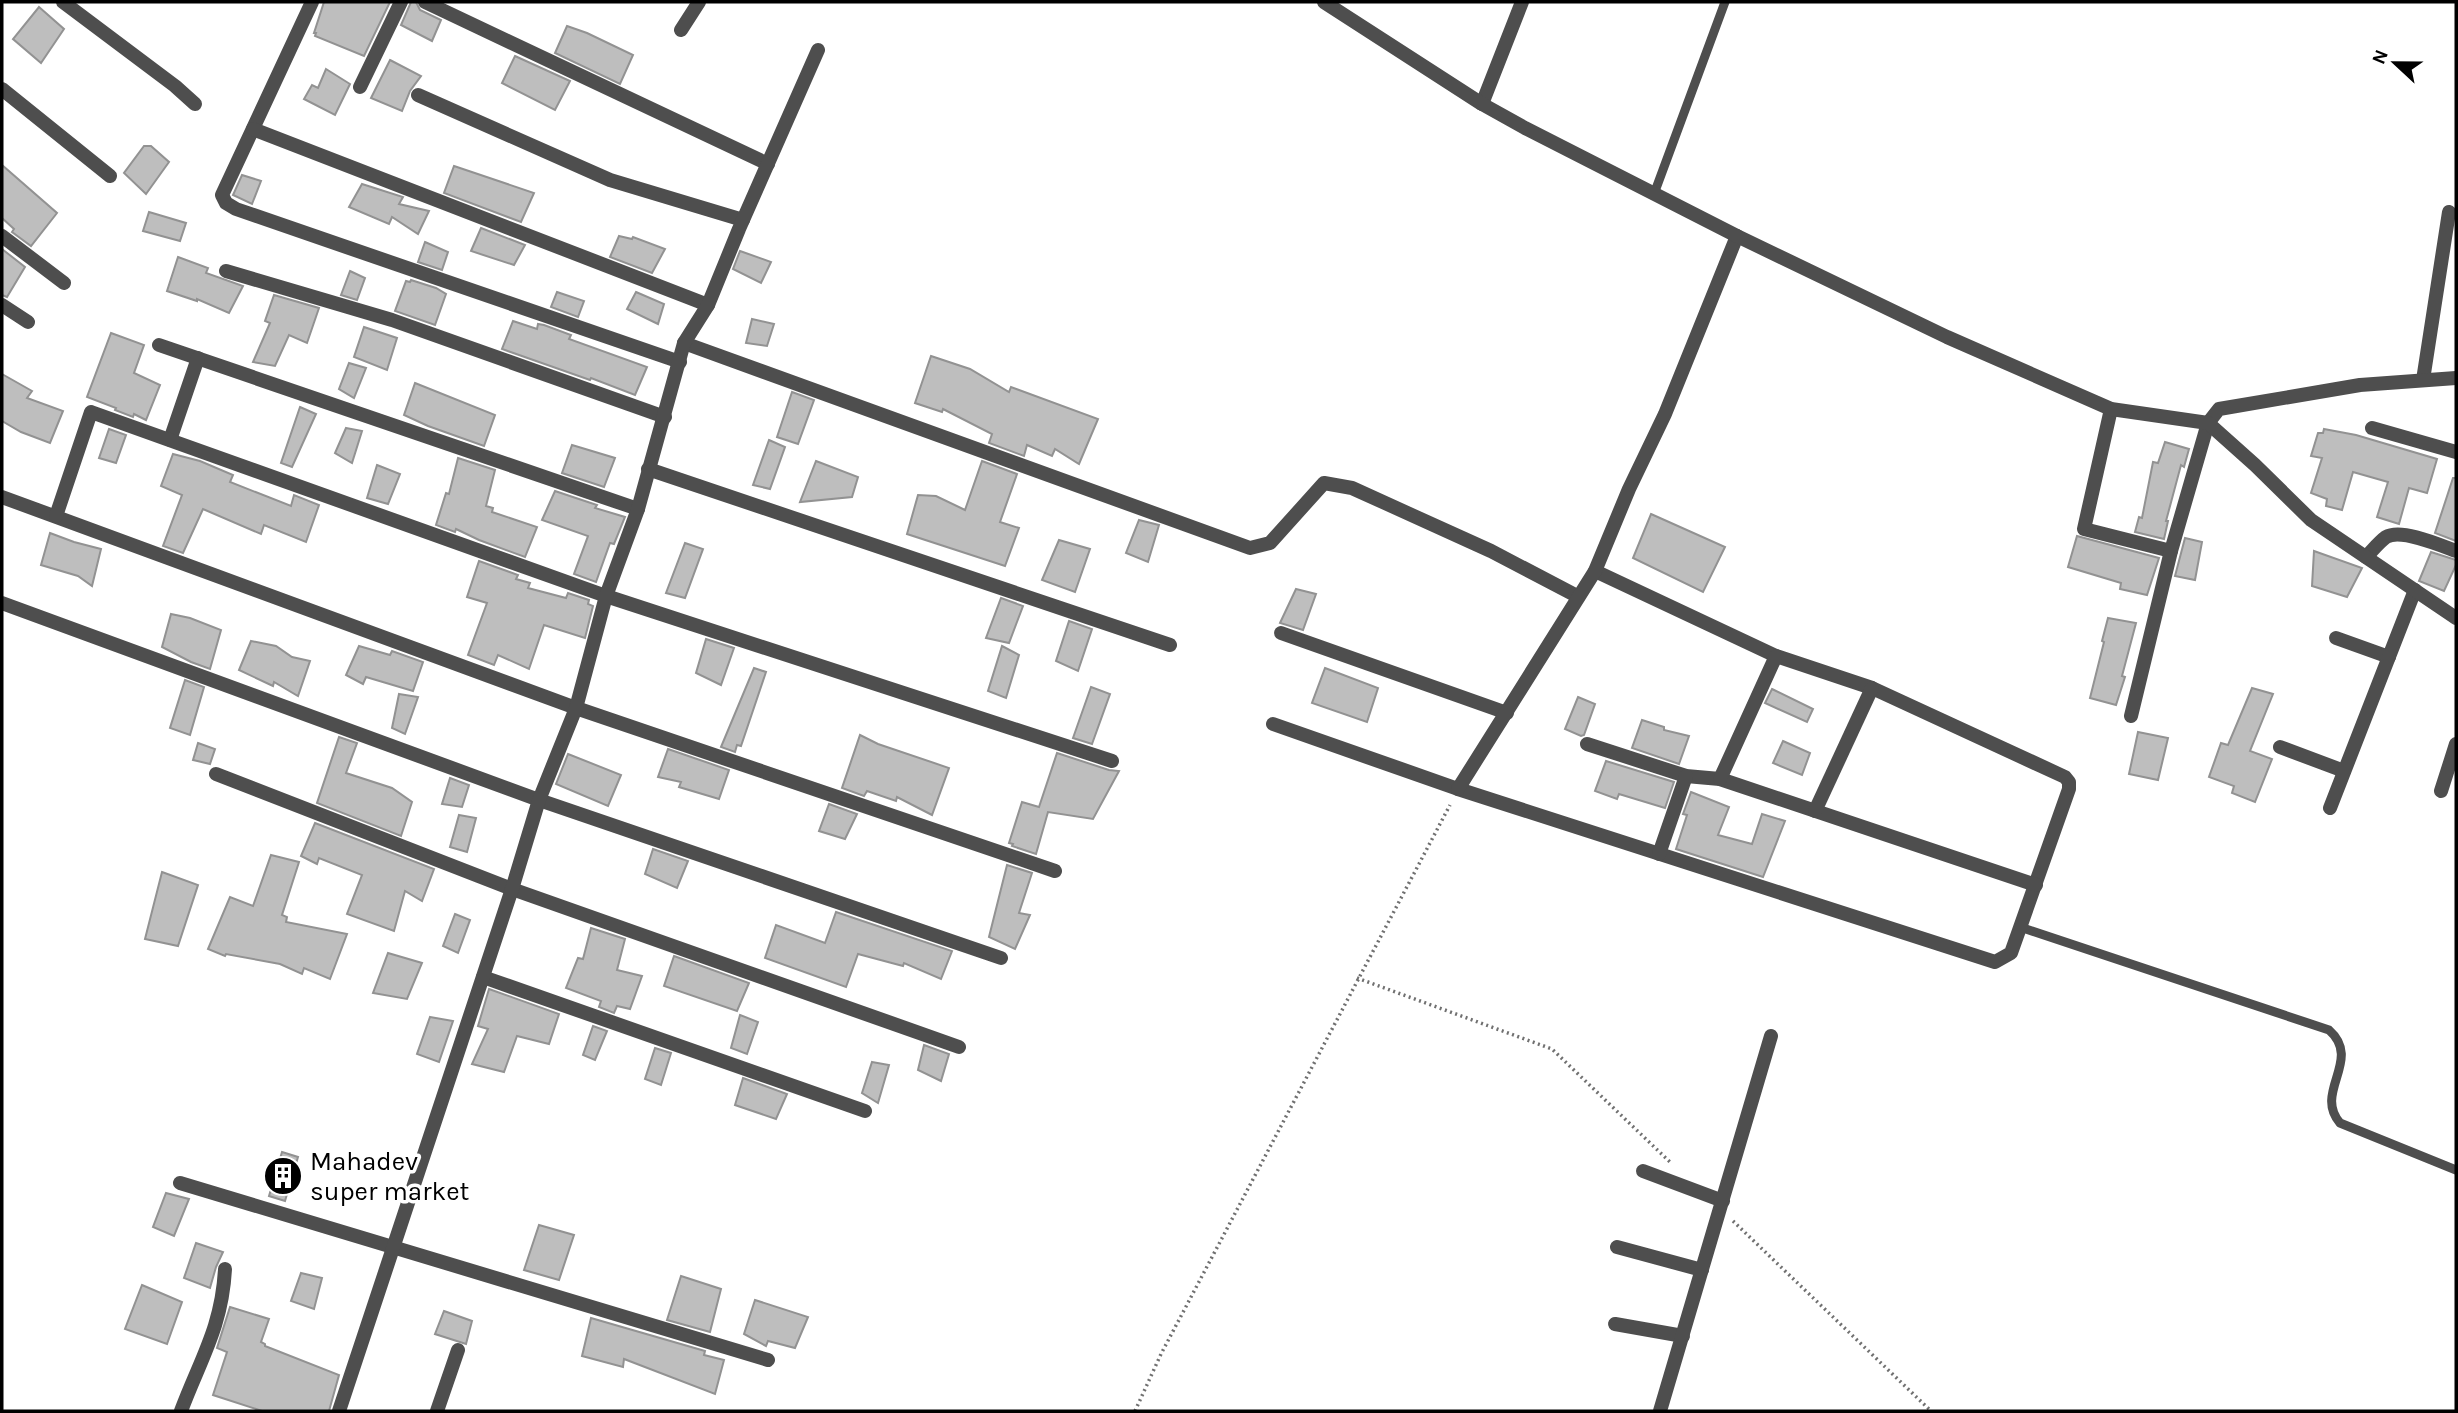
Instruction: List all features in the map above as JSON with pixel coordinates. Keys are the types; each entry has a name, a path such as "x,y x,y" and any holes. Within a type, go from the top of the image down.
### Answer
{"street":[{"path":"63,2 195,104"},
{"path":"312,2 222,195 226,203 236,209 680,362"},
{"path":"360,87 401,2"},
{"path":"425,2 768,164"},
{"path":"681,30 699,2"},
{"path":"1324,2 1482,104 1737,236 1947,337 2111,410 2208,423 2311,520 2456,618"},
{"path":"1482,104 1522,2"},
{"path":"339,1411 539,800 576,708 606,596 638,509 684,343 708,306 818,50"},
{"path":"2,89 110,176"},
{"path":"418,94 610,180 743,220"},
{"path":"253,129 708,306"},
{"path":"2423,380 2449,212"},
{"path":"2,236 64,283"},
{"path":"1458,789 1595,571 1629,489 1665,414 1737,236"},
{"path":"226,271 392,320 665,417"},
{"path":"2,305 28,322"},
{"path":"684,343 1250,548 1270,542 1324,483 1352,488 1491,551 1577,596"},
{"path":"159,345 638,509"},
{"path":"170,440 198,358"},
{"path":"2131,716 2171,551 2208,423 2219,409 2360,385 2456,378"},
{"path":"2111,410 2084,529 2171,551"},
{"path":"56,516 91,412 606,596 1112,761"},
{"path":"2372,428 2456,453"},
{"path":"648,469 1170,645"},
{"path":"2,497 576,708 1055,871"},
{"path":"2366,557 2387,537 2397,534 2456,551"},
{"path":"1273,724 1458,789 1996,962 2011,953 2069,789 2069,782 2065,777 1872,688 1776,656 1595,571"},
{"path":"2330,807 2415,590"},
{"path":"2,603 539,800 1001,958"},
{"path":"1281,633 1507,713"},
{"path":"2336,638 2389,657"},
{"path":"1720,779 1776,656"},
{"path":"1815,811 1872,688"},
{"path":"1587,744 1686,776 1720,779 2036,885"},
{"path":"2441,791 2456,744"},
{"path":"2280,747 2344,771"},
{"path":"216,774 512,889 959,1047"},
{"path":"1660,854 1686,776"},
{"path":"483,977 865,1111"},
{"path":"1660,1411 1771,1036"},
{"path":"1643,1171 1723,1201"},
{"path":"180,1183 768,1360"},
{"path":"1616,1247 1702,1270"},
{"path":"181,1411 218,1322 224,1297 225,1269"},
{"path":"1615,1324 1683,1336"},
{"path":"437,1411 458,1350"}],"lane":[{"path":"1654,194 1725,2"},
{"path":"2020,927 2329,1030 2340,1040 2343,1052 2331,1103 2332,1114 2340,1123 2456,1170"}],"path":[{"path":"1135,1411 1186,1306 1458,789"}],"building":[{"path":"324,2 390,2 364,56 315,36"},
{"path":"411,2 416,2 420,10 441,20 432,41 401,25"},
{"path":"39,7 64,29 41,63 13,39"},
{"path":"567,26 633,55 620,84 555,53"},
{"path":"515,56 570,81 555,110 502,83"},
{"path":"390,60 421,76 410,91 402,111 371,98"},
{"path":"326,69 350,84 335,115 304,99 312,85 318,88"},
{"path":"144,146 151,146 169,162 146,194 124,173"},
{"path":"2,165 57,213 31,246 12,232 14,229 2,218"},
{"path":"454,166 534,193 521,222 444,193"},
{"path":"242,175 261,181 252,204 233,195"},
{"path":"362,184 403,197 399,204 429,211 418,234 392,217 389,224 349,207"},
{"path":"149,212 186,223 180,241 143,231"},
{"path":"481,228 525,245 514,265 471,251"},
{"path":"619,236 633,237 665,249 652,273 610,257"},
{"path":"425,242 448,252 442,270 418,262"},
{"path":"2,249 25,267 7,297 2,295"},
{"path":"740,251 771,262 761,283 733,269"},
{"path":"178,257 208,268 206,273 243,286 229,313 197,299 167,291"},
{"path":"350,271 365,278 357,300 341,295"},
{"path":"411,280 446,294 435,325 395,311 406,281"},
{"path":"557,292 584,301 578,317 551,307"},
{"path":"636,292 664,304 658,324 627,309"},
{"path":"274,295 319,308 307,343 289,335 275,366 253,362 270,323 265,321"},
{"path":"752,319 774,324 767,346 746,343"},
{"path":"513,321 537,329 538,324 544,325 571,335 569,339 647,367 635,395 502,349"},
{"path":"364,327 397,338 387,370 354,357"},
{"path":"111,333 144,345 134,373 160,385 146,420 87,397"},
{"path":"931,356 970,369 1009,392 1011,387 1098,419 1079,464 1055,449 1052,456 1027,445 1024,456 989,443 992,434 943,409 942,412 915,403"},
{"path":"349,363 366,368 354,398 339,389"},
{"path":"2,374 32,391 27,398 63,411 50,443 2,421"},
{"path":"415,383 495,415 484,446 404,415"},
{"path":"792,392 814,400 798,444 777,437"},
{"path":"300,407 316,414 292,467 281,463"},
{"path":"346,428 362,431 352,463 335,453"},
{"path":"109,429 126,435 116,463 99,458"},
{"path":"2324,429 2356,435 2437,459 2427,493 2409,488 2399,524 2377,517 2388,482 2353,472 2342,510 2326,506 2327,499 2311,493 2322,458 2311,456 2318,433 2323,433"},
{"path":"769,440 785,447 770,489 753,485"},
{"path":"2165,442 2189,449 2184,467 2181,465 2164,539 2135,532 2139,517 2142,518 2153,462 2158,463"},
{"path":"572,445 615,458 604,487 562,473"},
{"path":"173,454 200,461 233,475 230,482 291,506 294,495 319,505 306,542 264,525 261,534 203,509 183,553 163,546 182,495 161,486"},
{"path":"458,458 495,470 486,506 493,508 492,512 537,527 525,557 456,529 455,532 436,525 446,493 449,494"},
{"path":"816,461 858,477 852,497 800,502"},
{"path":"982,461 1017,474 1000,522 1019,528 1005,566 907,534 918,495 936,496 965,510"},
{"path":"377,465 400,474 388,504 367,498"},
{"path":"2453,478 2456,478 2456,541 2435,533"},
{"path":"555,491 625,517 614,544 610,543 596,582 574,574 588,536 542,520"},
{"path":"1651,514 1725,547 1703,592 1633,558"},
{"path":"1139,520 1159,525 1148,562 1126,553"},
{"path":"50,533 101,549 92,586 78,576 41,565"},
{"path":"2077,536 2159,558 2147,595 2120,589 2121,583 2068,567"},
{"path":"2185,538 2202,542 2195,580 2175,576"},
{"path":"1059,540 1090,549 1075,592 1042,580"},
{"path":"685,543 703,549 685,598 666,593"},
{"path":"2314,551 2362,568 2347,597 2312,586"},
{"path":"2431,552 2456,560 2444,591 2419,581"},
{"path":"479,561 518,575 516,579 530,583 528,588 566,598 568,593 589,600 588,604 593,606 585,638 544,625 529,669 498,655 494,665 468,655 487,603 467,597"},
{"path":"1296,589 1316,594 1303,630 1280,623"},
{"path":"1001,598 1023,606 1009,643 986,638"},
{"path":"171,614 221,630 210,669 162,647"},
{"path":"2108,618 2136,623 2122,676 2125,677 2116,705 2090,698"},
{"path":"1069,621 1092,629 1078,671 1056,661"},
{"path":"706,639 734,648 721,685 696,673"},
{"path":"251,641 276,646 292,657 310,661 298,696 274,682 273,686 239,670"},
{"path":"359,646 390,655 392,651 423,662 413,691 366,677 363,684 346,675"},
{"path":"1002,646 1019,655 1006,698 988,691"},
{"path":"754,668 766,672 741,746 737,745 735,752 721,747"},
{"path":"1325,668 1378,688 1367,722 1312,703"},
{"path":"185,680 204,687 190,735 170,728"},
{"path":"1091,687 1110,694 1092,744 1073,738"},
{"path":"2252,688 2273,694 2250,751 2272,759 2255,802 2232,793 2234,786 2209,777 2221,743 2228,745"},
{"path":"1772,689 1813,709 1807,722 1765,703"},
{"path":"399,694 418,697 405,734 392,728"},
{"path":"1578,697 1595,704 1584,735 1581,736 1565,729"},
{"path":"1642,720 1664,727 1664,730 1689,736 1679,764 1632,748"},
{"path":"2138,732 2168,738 2158,780 2129,774"},
{"path":"860,735 878,744 949,768 932,815 897,797 896,801 867,791 864,796 842,788"},
{"path":"339,737 357,743 346,773 392,788 412,802 401,836 317,803"},
{"path":"1783,741 1810,753 1802,775 1773,763"},
{"path":"198,743 215,749 210,764 193,760"},
{"path":"668,749 729,770 719,799 679,787 681,782 658,777"},
{"path":"1057,753 1119,771 1093,819 1048,812 1036,854 1012,846 1013,844 1009,843 1022,802 1039,807"},
{"path":"568,754 621,775 608,806 556,784"},
{"path":"1606,761 1674,782 1665,808 1619,794 1617,799 1595,791"},
{"path":"450,778 469,785 462,807 442,804"},
{"path":"1691,792 1729,807 1718,835 1752,844 1762,814 1785,821 1763,877 1676,849 1687,815 1683,814"},
{"path":"829,804 857,814 845,839 819,831"},
{"path":"459,815 476,818 467,852 450,847"},
{"path":"315,823 434,869 422,901 405,891 394,931 347,914 362,875 319,858 317,864 301,856"},
{"path":"653,849 688,861 677,888 645,874"},
{"path":"271,855 299,862 282,915 287,917 286,922 347,934 330,979 304,968 302,974 280,964 226,954 225,956 208,949 230,897 253,906"},
{"path":"1007,865 1032,873 1019,913 1030,915 1015,949 989,937"},
{"path":"162,872 198,885 178,946 145,939"},
{"path":"836,912 952,951 941,979 904,963 903,966 858,954 846,987 765,958 776,925 825,943"},
{"path":"455,914 470,920 458,953 443,946"},
{"path":"591,928 625,939 617,970 642,976 630,1009 617,1006 614,1013 599,1007 601,1001 566,988 578,958 583,959"},
{"path":"388,953 422,963 407,999 373,993"},
{"path":"674,956 749,983 737,1011 664,986"},
{"path":"489,989 559,1014 549,1044 517,1036 504,1072 472,1064 488,1029 478,1026"},
{"path":"740,1015 758,1022 747,1054 731,1048"},
{"path":"430,1017 453,1021 439,1062 417,1054"},
{"path":"593,1026 607,1031 595,1060 583,1055"},
{"path":"924,1045 949,1054 941,1081 918,1070"},
{"path":"655,1048 671,1053 661,1085 645,1079"},
{"path":"872,1062 889,1065 878,1103 862,1093"},
{"path":"743,1078 787,1094 776,1119 735,1105"},
{"name":"Mahadev super market","path":"282,1152 298,1157 285,1201 269,1196"},
{"path":"166,1193 189,1199 174,1236 153,1227"},
{"path":"539,1225 574,1235 559,1280 524,1270"},
{"path":"196,1243 223,1252 210,1288 184,1278"},
{"path":"301,1273 322,1278 314,1309 291,1301"},
{"path":"681,1276 721,1289 710,1332 667,1320"},
{"path":"142,1285 182,1302 167,1344 125,1329"},
{"path":"755,1300 808,1317 795,1348 768,1341 766,1346 744,1334"},
{"path":"230,1307 269,1319 261,1342 265,1346 339,1375 329,1411 262,1411 213,1395 227,1352 217,1348"},
{"path":"444,1311 472,1321 466,1344 435,1334"},
{"path":"591,1318 705,1351 704,1355 724,1360 715,1394 624,1359 623,1367 582,1356"}],"place":[{"name":"Mahadev super market","path":"283,1176"}]}
